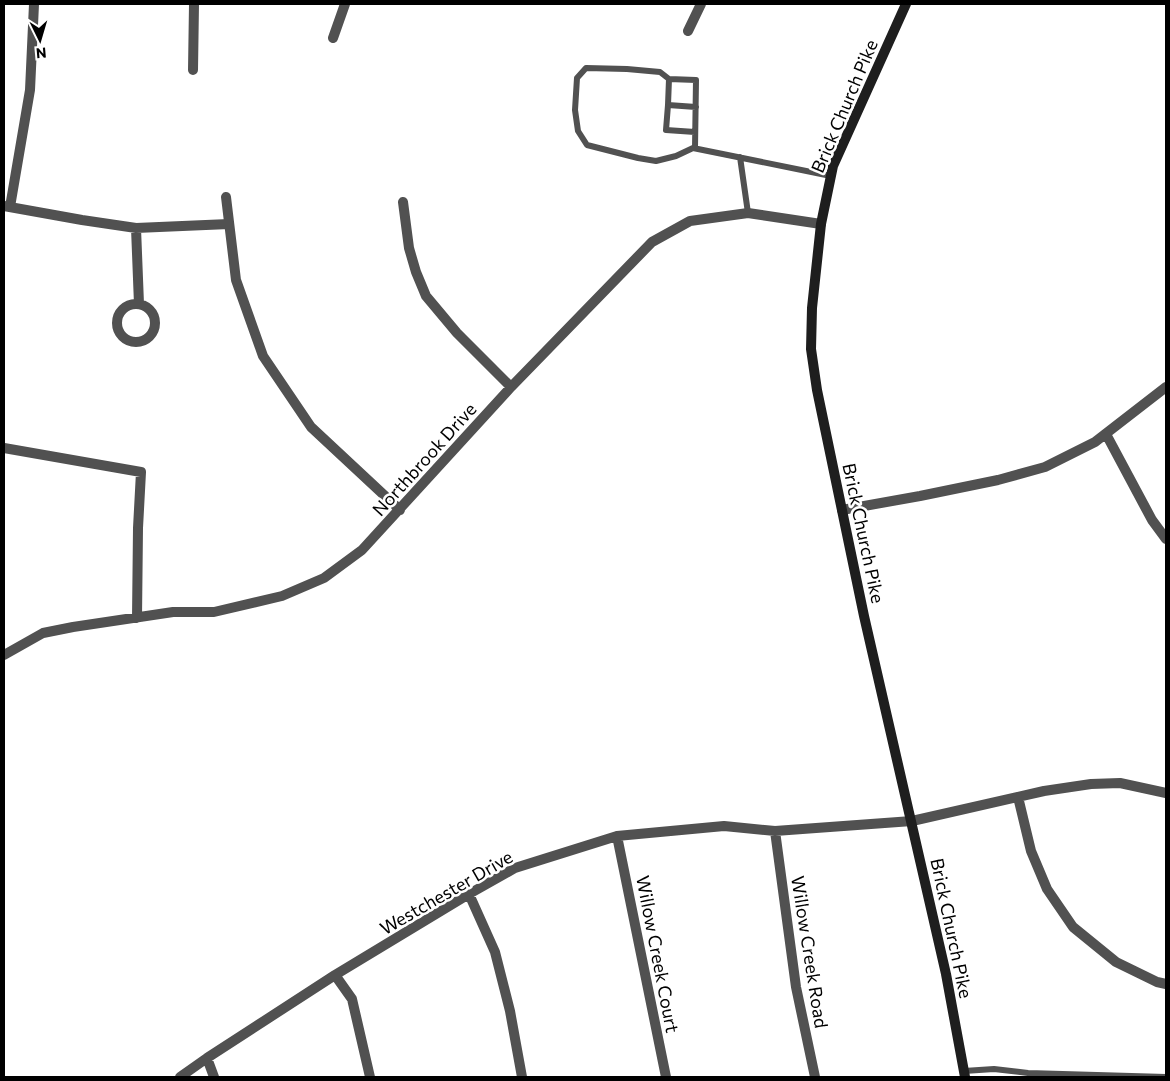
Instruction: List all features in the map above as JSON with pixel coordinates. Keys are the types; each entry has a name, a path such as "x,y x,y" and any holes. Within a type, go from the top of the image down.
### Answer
{"main road":[{"name":"Brick Church Pike","path":"906,4 833,166 821,224 812,308 811,349 817,390 842,510 946,974 965,1074"}],"street":[{"path":"34,4 30,90 7,206 136,228 230,224"},
{"path":"194,4 194,70"},
{"path":"334,38 345,4"},
{"path":"688,31 701,4"},
{"path":"226,197 236,280 264,356 312,427 400,510"},
{"path":"403,202 409,248 426,296 456,333 511,387"},
{"name":"Northbrook Drive","path":"4,655 43,634 73,627 173,612 214,612 282,596 324,578 362,550 511,387 652,242 690,221 748,213 821,224"},
{"path":"136,228 139,304"},
{"path":"842,510 998,480 1045,467 1096,442 1166,387"},
{"path":"1106,434 1152,520 1166,539"},
{"path":"4,448 141,472 137,618"},
{"name":"Westchester Drive","path":"180,1077 335,975 469,894 516,868 617,836 724,826 775,831 912,821 1044,791 1091,784 1120,783 1166,793"},
{"path":"1018,797 1031,851 1046,889 1073,927 1116,962 1157,982 1166,984"},
{"name":"Willow Creek Road","path":"775,831 796,987 815,1077"},
{"name":"Willow Creek Court","path":"617,836 666,1077"},
{"path":"469,894 495,952 510,1011 522,1077"},
{"path":"335,975 352,999 370,1077"},
{"path":"207,1058 214,1077"}],"lane":[{"path":"695,148 696,80 669,79 660,72 627,68 586,68 577,78 575,110 578,132 588,145 656,161 676,156 695,148 831,176"},
{"path":"669,79 666,130 695,132"},
{"path":"668,105 696,106"},
{"path":"740,157 748,213"},
{"path":"965,1074 994,1069 1166,1077"}]}
